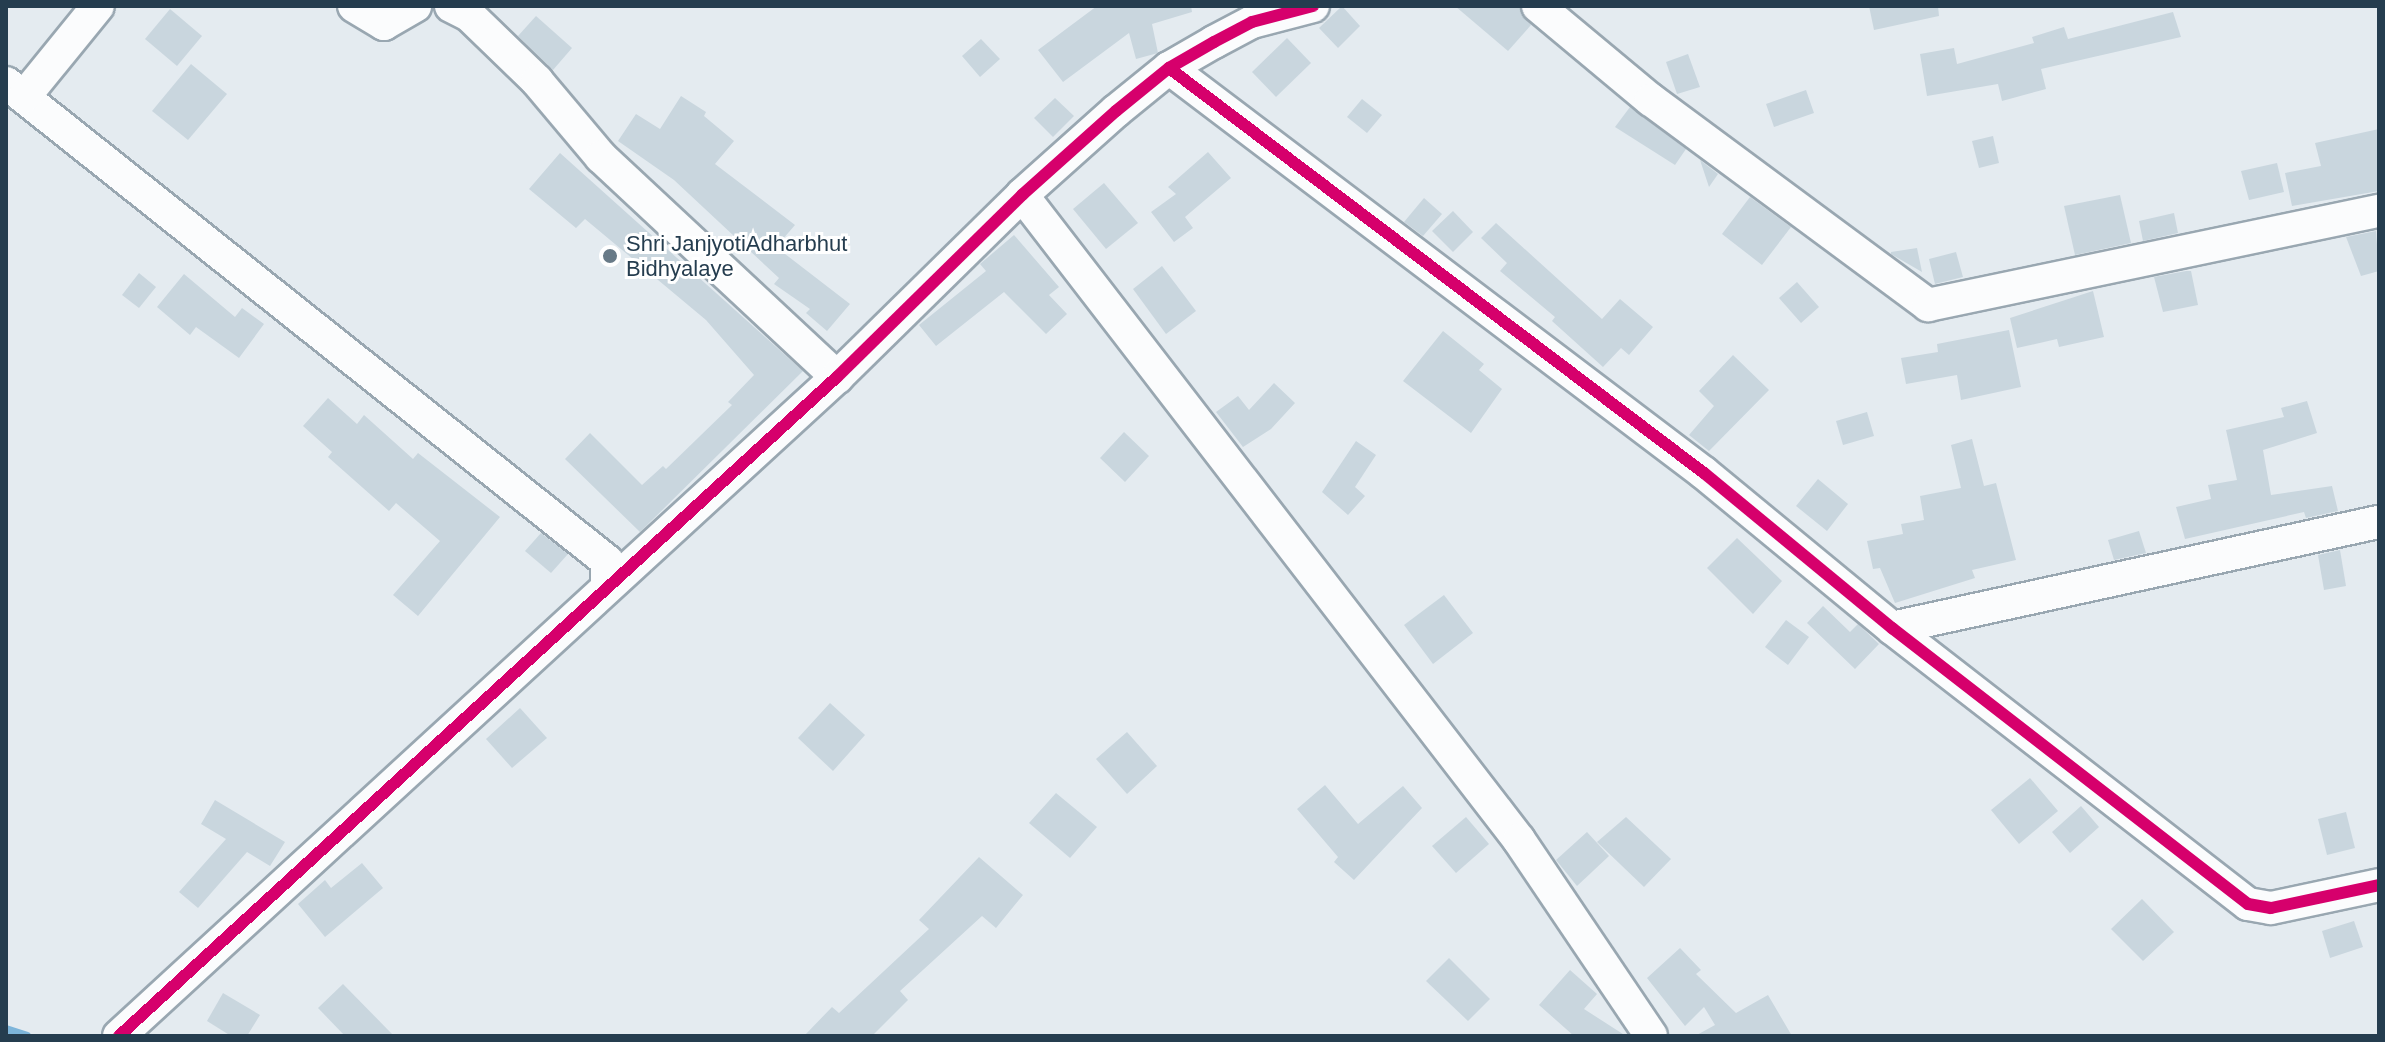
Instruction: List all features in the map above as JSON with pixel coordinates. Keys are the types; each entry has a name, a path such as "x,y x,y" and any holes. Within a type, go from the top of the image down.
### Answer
{"street":[{"path":"98,6 15,90 607,561 607,587"},
{"path":"354,6 384,24 415,6"},
{"path":"451,6 469,15 537,81 601,157 837,377"},
{"path":"119,1036 837,377 1022,195 1169,68 1250,14 1313,6"},
{"path":"1538,6 1651,100 1928,305 2379,211"},
{"path":"1169,68 1704,473 1892,628 2248,904 2271,908 2379,885"},
{"path":"1022,195 1519,840 1651,1036"},
{"path":"1892,628 2379,522"}],"building":[{"path":"1097,6 1191,6 1192,12 1152,24 1158,53 1136,59 1129,33 1063,82 1038,50"},
{"path":"1342,6 1360,26 1338,48 1319,28"},
{"path":"1455,6 1519,6 1531,25 1508,51"},
{"path":"1869,6 1938,6 1939,16 1874,30"},
{"path":"170,9 202,36 177,66 145,39"},
{"path":"2173,12 2181,37 2041,69 2046,89 2002,101 1998,84 1927,96 1920,54 1954,48 1957,64 2034,43 2032,37 2064,27 2068,39"},
{"path":"536,16 572,48 553,70 518,36"},
{"path":"1287,38 1311,63 1276,97 1252,72"},
{"path":"981,39 1000,59 980,77 962,56"},
{"path":"1688,54 1700,87 1677,94 1666,62"},
{"path":"191,64 227,94 188,140 152,111"},
{"path":"1806,90 1814,113 1774,127 1766,104"},
{"path":"681,96 706,112 704,116 734,141 715,164 795,225 776,247 850,304 827,331 806,313 810,309 774,284 779,278 674,180 618,141 636,114 660,129"},
{"path":"1055,98 1074,116 1053,137 1034,118"},
{"path":"1362,99 1382,115 1367,133 1347,117"},
{"path":"1630,107 1686,149 1675,165 1615,127"},
{"path":"2379,129 2379,191 2292,206 2285,173 2321,166 2315,143"},
{"path":"1993,136 1999,163 1979,168 1972,141"},
{"path":"1208,152 1231,178 1185,217 1193,228 1174,242 1151,212 1176,194 1168,187"},
{"path":"560,153 803,371 640,532 565,459 590,433 642,485 663,466 666,469 732,405 728,402 754,375 706,320 585,219 576,228 529,189"},
{"path":"1700,160 1718,174 1709,187"},
{"path":"2277,163 2284,192 2249,200 2241,171"},
{"path":"1104,183 1138,223 1106,249 1073,209"},
{"path":"2120,195 2131,243 2075,255 2064,206"},
{"path":"1750,197 1791,227 1762,265 1722,234"},
{"path":"1424,198 1442,214 1423,236 1404,222"},
{"path":"1453,211 1473,232 1453,252 1432,231"},
{"path":"2174,213 2178,233 2143,241 2139,221"},
{"path":"1496,223 1602,319 1620,299 1653,327 1629,355 1621,348 1603,367 1552,321 1555,317 1500,271 1507,263 1481,238"},
{"path":"2376,231 2379,271 2361,276 2346,237"},
{"path":"1014,235 1059,287 1049,295 1067,314 1046,334 1004,292 936,346 919,325 986,271 980,264"},
{"path":"1917,248 1922,272 1891,254 1891,252"},
{"path":"1956,252 1963,277 1935,284 1929,259"},
{"path":"1162,266 1196,311 1166,334 1133,289"},
{"path":"2191,271 2198,305 2163,312 2154,277"},
{"path":"139,273 156,287 139,308 122,295"},
{"path":"184,274 235,317 242,308 264,324 239,358 196,327 190,335 157,307"},
{"path":"1797,282 1819,307 1801,323 1779,298"},
{"path":"2093,291 2104,337 2059,347 2057,339 2017,348 2010,318"},
{"path":"2009,330 2021,387 1961,400 1957,375 1906,384 1901,358 1938,352 1937,344"},
{"path":"1443,331 1484,364 1479,370 1502,389 1471,433 1403,381"},
{"path":"1733,355 1769,390 1709,451 1689,435 1714,406 1699,391"},
{"path":"1274,383 1295,403 1271,429 1243,447 1216,412 1238,396 1249,410"},
{"path":"328,398 357,424 364,415 413,459 418,453 500,517 418,616 393,595 440,541 396,503 389,511 328,457 332,452 303,426"},
{"path":"2307,401 2317,433 2263,450 2271,495 2332,486 2338,511 2306,518 2304,512 2185,539 2176,507 2211,499 2208,485 2237,480 2226,430 2284,417 2281,408"},
{"path":"1867,412 1874,436 1843,445 1836,421"},
{"path":"1124,432 1149,456 1125,482 1100,458"},
{"path":"1972,439 1984,486 1996,483 2016,560 1972,570 1975,578 1895,603 1880,568 1873,569 1867,541 1903,534 1901,524 1924,520 1920,496 1961,488 1951,445"},
{"path":"1356,441 1376,455 1355,487 1365,496 1348,515 1322,492"},
{"path":"1818,479 1848,504 1827,531 1796,506"},
{"path":"2139,531 2146,553 2114,560 2108,540"},
{"path":"541,533 568,554 551,573 525,551"},
{"path":"1737,538 1782,581 1753,614 1707,568"},
{"path":"2340,550 2346,586 2324,590 2318,555"},
{"path":"1444,595 1473,633 1433,664 1404,625"},
{"path":"1823,606 1850,632 1858,624 1879,644 1855,669 1807,623"},
{"path":"1786,620 1809,637 1788,665 1765,647"},
{"path":"830,703 865,735 833,771 798,738"},
{"path":"520,708 547,738 512,768 486,739"},
{"path":"1127,732 1157,766 1127,794 1096,759"},
{"path":"2030,778 2058,811 2019,844 1991,810"},
{"path":"1325,785 1358,824 1403,786 1422,808 1354,880 1334,862 1338,857 1297,809"},
{"path":"1056,793 1097,827 1070,858 1029,823"},
{"path":"215,800 285,842 270,866 247,852 198,908 179,892 226,839 201,824"},
{"path":"2081,806 2099,827 2070,853 2052,832"},
{"path":"2346,812 2355,848 2327,855 2318,819"},
{"path":"1466,817 1489,844 1456,873 1432,846"},
{"path":"1626,817 1671,859 1644,887 1597,842"},
{"path":"1587,832 1609,856 1577,886 1556,860"},
{"path":"979,857 1023,895 996,928 982,916 900,991 908,1000 872,1036 804,1036 832,1007 839,1013 929,929 919,920"},
{"path":"362,863 383,888 325,937 298,904 325,880 331,888"},
{"path":"2142,899 2174,932 2143,961 2111,929"},
{"path":"2354,921 2363,947 2330,958 2322,931"},
{"path":"1680,948 1701,970 1696,974 1736,1013 1768,995 1792,1036 1695,1036 1715,1025 1704,1007 1685,1026 1647,978"},
{"path":"1449,958 1490,999 1468,1021 1426,981"},
{"path":"1570,970 1597,994 1584,1009 1626,1036 1574,1036 1539,1005"},
{"path":"343,984 394,1036 345,1036 318,1008"},
{"path":"223,993 260,1015 247,1036 231,1036 207,1021"}],"waterway":[{"path":"6,1029 27,1036"}],"cycle path":[{"path":"119,1036 837,377 1022,195 1116,111 1169,68 1214,42 1252,22 1313,6"},
{"path":"1169,68 1704,473 1892,628 2248,904 2271,908 2379,885"}],"place":[{"name":"Shri JanjyotiAdharbhut Bidhyalaye","path":"610,256"}]}
